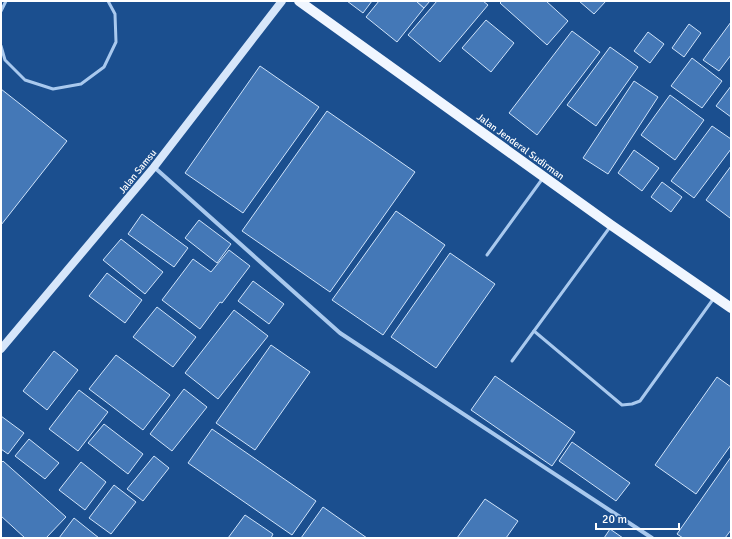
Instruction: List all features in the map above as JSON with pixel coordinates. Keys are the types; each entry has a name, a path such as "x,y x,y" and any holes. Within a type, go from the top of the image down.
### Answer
{"main road":[{"name":"Jalan Jenderal Sudirman","path":"299,1 611,225 731,308"}],"street":[{"name":"Jalan Samsu","path":"1,349 154,167 282,1"},
{"path":"154,167 340,333 652,538"}],"lane":[{"path":"1,11 1,8 6,1"},
{"path":"1,46 5,60 25,80 53,90 81,84 104,68 116,42 115,14 108,1"},
{"path":"487,255 544,177"},
{"path":"512,361 611,225"},
{"path":"534,332 622,405 632,404 640,401 715,296"}],"building":[{"path":"347,1 372,1 363,13"},
{"path":"379,1 416,1 424,8 397,42 366,17"},
{"path":"416,1 430,1 424,8"},
{"path":"437,1 483,1 488,5 440,62 408,35"},
{"path":"502,1 546,1 568,21 547,45 500,3"},
{"path":"579,1 606,1 594,14"},
{"path":"486,20 514,43 491,72 462,48"},
{"path":"731,22 731,55 719,71 703,60"},
{"path":"689,24 701,33 684,57 672,48"},
{"path":"572,31 600,52 537,135 509,113"},
{"path":"648,32 664,44 650,63 634,51"},
{"path":"610,47 638,67 596,126 567,105"},
{"path":"692,58 722,81 702,108 671,86"},
{"path":"260,66 319,107 243,213 185,173"},
{"path":"634,81 658,97 608,174 583,158"},
{"path":"731,86 731,117 716,106"},
{"path":"1,89 67,141 1,225"},
{"path":"670,95 704,120 675,160 641,135"},
{"path":"327,111 415,172 330,292 242,231"},
{"path":"712,126 731,139 731,149 694,198 671,181"},
{"path":"634,150 659,168 642,191 618,173"},
{"path":"731,166 731,216 730,218 706,200"},
{"path":"662,182 682,197 671,212 651,197"},
{"path":"396,211 445,245 383,335 332,300"},
{"path":"142,214 188,248 174,267 128,234"},
{"path":"199,220 231,244 217,263 185,238"},
{"path":"121,239 163,272 145,294 103,260"},
{"path":"229,250 250,266 200,329 162,300 193,259 211,272"},
{"path":"450,253 495,284 436,368 391,337"},
{"path":"107,273 142,300 125,323 89,296"},
{"path":"253,281 284,304 269,324 238,301"},
{"path":"157,307 196,337 173,367 133,337"},
{"path":"234,310 268,336 218,399 185,373"},
{"path":"271,345 310,372 255,450 216,423"},
{"path":"54,351 78,370 47,410 23,391"},
{"path":"116,355 170,395 143,430 89,389"},
{"path":"495,376 575,432 552,466 471,410"},
{"path":"717,377 731,387 731,445 696,494 655,465"},
{"path":"184,389 207,407 172,451 150,434"},
{"path":"79,390 108,412 78,451 49,429"},
{"path":"1,416 24,433 8,454 1,449"},
{"path":"104,424 143,454 128,474 88,443"},
{"path":"212,429 316,501 292,535 188,463"},
{"path":"29,439 59,463 45,479 15,456"},
{"path":"572,442 630,483 616,501 559,461"},
{"path":"154,456 169,468 143,501 127,489"},
{"path":"731,457 731,530 725,538 683,538 677,534"},
{"path":"3,461 66,517 46,538 25,538 1,516 1,463"},
{"path":"81,462 106,482 85,510 59,490"},
{"path":"114,485 136,502 111,534 89,518"},
{"path":"485,499 518,521 506,538 457,538"},
{"path":"323,507 367,538 301,538"},
{"path":"245,515 273,534 271,538 228,538"},
{"path":"74,518 99,538 59,538"},
{"path":"610,529 623,538 604,538"}]}
